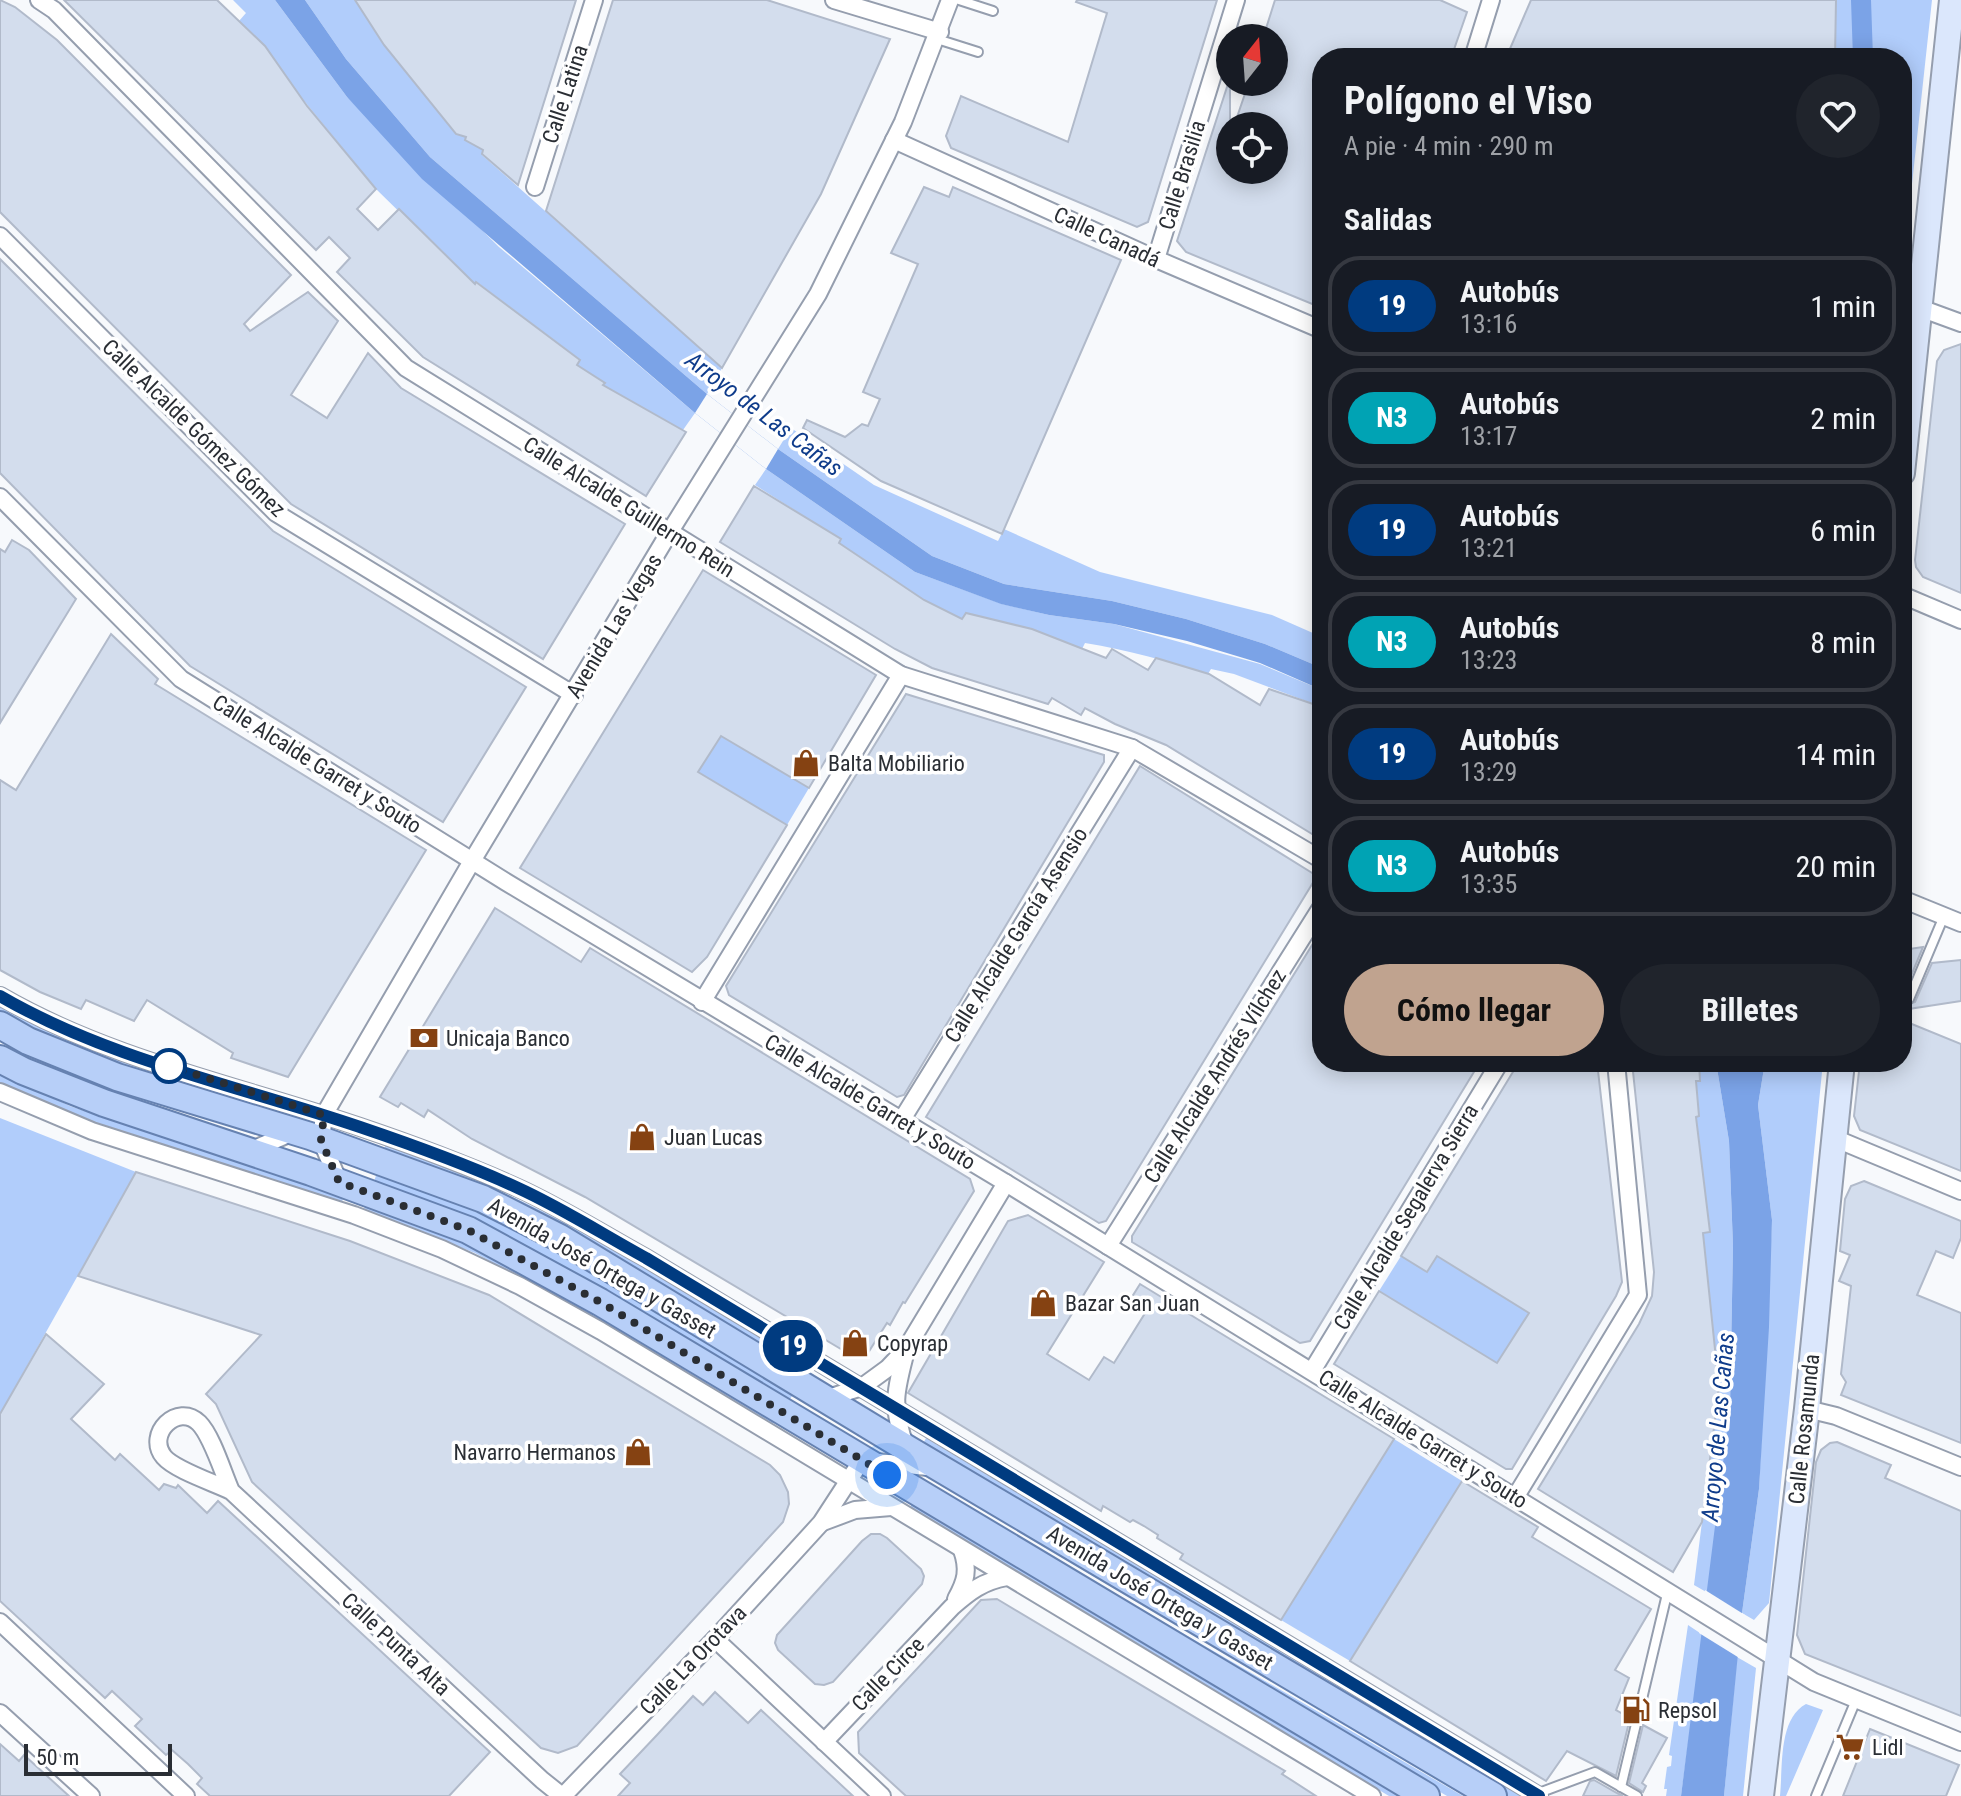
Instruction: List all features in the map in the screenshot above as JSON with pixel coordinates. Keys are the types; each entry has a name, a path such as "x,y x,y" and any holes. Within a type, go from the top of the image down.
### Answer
{"main road":[{"path":"1912,381 1955,30 1952,0"},
{"name":"Avenida José Ortega y Gasset","path":"0,1025 28,1041 117,1077 295,1131 322,1127 535,1225 1493,1796"},
{"name":"Avenida José Ortega y Gasset","path":"0,1059 104,1103 339,1182 468,1230 600,1302 855,1471 1035,1560 1426,1796"},
{"name":"Calle Rosamunda","path":"1761,1796 1768,1652 1807,1409 1841,1072"}],"street":[{"name":"Calle Alcalde Guillermo Rein","path":"39,0 54,10 406,368 901,675 1132,748 1312,854"},
{"name":"Calle Latina","path":"535,187 594,0"},
{"path":"834,0 938,36"},
{"name":"Avenida Las Vegas","path":"322,1127 472,861 669,533 818,294 894,140 950,0"},
{"name":"Calle Brasilia","path":"1156,259 1236,0"},
{"path":"1476,48 1491,0"},
{"name":"Calle Canadá","path":"894,140 1312,326"},
{"name":"Calle Alcalde Gómez Gómez","path":"0,236 276,513 574,695"},
{"path":"1920,308 1961,323"},
{"name":"Calle Alcalde Garret y Souto","path":"0,497 181,679 472,861 1006,1183 1814,1682 1961,1742"},
{"path":"1912,599 1961,620"},
{"path":"702,1002 901,675"},
{"name":"Calle Alcalde García Asensio","path":"901,1121 1132,748"},
{"path":"1912,903 1961,923"},
{"name":"Calle Alcalde Andrés Vílchez","path":"1108,1246 1312,922"},
{"name":"Avenida José Ortega y Gasset","path":"0,996 89,1038 322,1127 422,1148 520,1189 646,1258 1537,1795"},
{"name":"Calle Alcalde Segalerva Sierra","path":"1312,1371 1494,1072"},
{"path":"1516,1496 1638,1295 1617,1072"},
{"name":"Avenida José Ortega y Gasset","path":"0,1092 92,1131 354,1215 442,1249 520,1286 855,1471 891,1507 1372,1796"},
{"path":"322,1127 339,1182"},
{"path":"250,1151 295,1131"},
{"path":"1834,1138 1961,1191"},
{"path":"942,1469 855,1471 835,1405 888,1368 906,1349 1006,1183"},
{"path":"906,1349 896,1387 895,1407 906,1448"},
{"path":"1807,1409 1836,1416 1961,1467"},
{"name":"Calle Punta Alta","path":"231,1491 202,1425 187,1417 164,1424 158,1447 168,1461 231,1491 542,1780 563,1796"},
{"name":"Calle La Orotava","path":"563,1796 715,1639 821,1523 855,1471"},
{"name":"Calle La Orotava","path":"821,1523 855,1510 891,1507"},
{"name":"Calle Circe","path":"952,1607 965,1584 968,1566 962,1550"},
{"name":"Calle Circe","path":"824,1742 952,1607 986,1582 1007,1577"},
{"path":"0,1622 186,1796"},
{"path":"715,1639 882,1796"},
{"path":"0,1713 91,1796"}],"lane":[{"path":"959,0 993,11"},
{"path":"938,36 978,52"},
{"path":"1912,992 1944,916"},
{"path":"1621,1787 1668,1590"},
{"path":"1816,1796 1856,1699"},
{"path":"1537,1795 1595,1772 1637,1796"}],"shaded area":[{"path":"233,0 275,0 347,97 499,247 695,413 683,430 603,385 604,382 577,365 579,359 477,282 474,285 376,189 239,21 246,13"},
{"path":"275,0 305,0 346,59 430,157 707,394 778,449 932,556 1004,584 1112,601 1186,619 1265,644 1312,664 1312,686 1260,663 1187,641 1114,624 1049,615 1001,604 915,572 766,469 695,413 422,179 347,97"},
{"path":"305,0 355,0 384,45 446,122 484,149 482,155 722,368 707,394 430,157 346,59"},
{"path":"1836,0 1932,0 1912,184 1912,48 1835,48"},
{"path":"791,428 874,485 998,541 1004,529 1100,572 1272,615 1312,633 1312,664 1265,644 1186,619 1112,601 1004,584 932,556 778,449"},
{"path":"766,469 915,572 1002,604 1049,615 1114,624 1260,664 1312,686 1312,703 1234,674 1211,669 1208,674 1147,656 1085,643 1082,649 1032,629 967,613 962,619 924,600 839,543 840,539 755,485"},
{"path":"721,736 809,788 787,825 698,772"},
{"path":"0,1006 85,1044 267,1105 264,1113 83,1054 0,1015"},
{"path":"1700,1072 1718,1072 1729,1141 1733,1246 1730,1407 1708,1593 1694,1585 1719,1388 1703,1233 1710,1231 1696,1117 1699,1116 1696,1081 1700,1080"},
{"path":"1718,1072 1763,1072 1758,1105 1772,1220 1759,1489 1742,1613 1724,1796 1681,1796 1730,1407 1733,1246 1729,1141"},
{"path":"1763,1072 1822,1072 1769,1603 1754,1620 1742,1613 1759,1489 1772,1220 1758,1105"},
{"path":"0,1073 70,1106 344,1195 342,1202 70,1114 0,1084"},
{"path":"0,1118 136,1172 0,1414"},
{"path":"386,1144 524,1202 612,1248 812,1370 808,1377 383,1152"},
{"path":"377,1172 496,1220 542,1244 794,1393 788,1402 538,1253 374,1182"},
{"path":"367,1202 428,1225 515,1266 774,1421 771,1426 569,1304 475,1253 364,1209"},
{"path":"1401,1256 1437,1256 1529,1313 1497,1363 1379,1291"},
{"path":"926,1438 1524,1796 1507,1796 923,1444"},
{"path":"1394,1439 1462,1481 1350,1661 1281,1620"},
{"path":"913,1501 1406,1796 1389,1796 910,1508"},
{"path":"1136,1606 1463,1796 1447,1796 1133,1610"},
{"path":"1688,1625 1703,1635 1681,1796 1666,1796 1667,1789 1664,1789 1667,1767 1671,1766 1672,1756 1669,1755"},
{"path":"1737,1657 1756,1668 1743,1796 1724,1796"},
{"path":"1806,1704 1823,1710 1786,1796 1780,1796 1786,1732 1797,1711"}],"pier":[{"path":"707,394 778,449 766,469 695,413"},
{"path":"1705,1590 1745,1615 1741,1659 1699,1633"}],"building":[{"path":"0,0 15,7 57,40 291,275 244,324 250,331 308,292 338,321 291,395 327,418 368,353 401,388 625,524 543,659 291,504 0,212"},
{"path":"64,0 217,0 265,46 307,106 376,189 357,209 378,230 399,209 475,284 580,360 577,365 605,383 603,385 686,432 646,496 423,357 337,272 350,258 329,237 316,250"},
{"path":"355,0 576,0 518,185 482,154 483,150 465,140 466,137 456,134 384,45"},
{"path":"613,0 767,0 890,39 821,194 722,368 546,211"},
{"path":"1077,0 1217,0 1148,222 1137,227 951,148 946,136 961,96 1068,142 1107,13"},
{"path":"1275,0 1440,0 1467,12 1454,48 1312,48 1312,304 1186,252 1177,241 1216,121 1216,184 1288,184 1288,112 1239,112 1244,96 1288,96 1288,24 1267,24"},
{"path":"1531,0 1836,0 1835,48 1510,48"},
{"path":"1224,96 1230,96 1230,112 1219,112"},
{"path":"924,187 949,197 953,187 1121,260 1002,534 881,481 803,428 807,420 845,437 862,424 868,426 880,399 863,392 918,264 891,253"},
{"path":"0,259 273,531 526,687 443,822 190,666 0,473"},
{"path":"1961,344 1961,593 1923,577 1915,560 1937,361 1944,350"},
{"path":"754,486 841,539 839,543 924,600 962,619 966,613 1032,629 1106,658 1112,649 1148,670 1156,658 1209,674 1260,705 1269,689 1312,704 1312,834 1166,745 1085,708 1081,715 1052,698 1048,704 932,668 895,649 720,542"},
{"path":"12,540 29,550 76,599 0,723 0,549 5,552"},
{"path":"703,570 876,675 809,788 721,736 698,772 787,825 707,957 692,972 520,868"},
{"path":"111,634 158,679 155,684 426,850 288,1077 231,1058 233,1053 147,1000 134,1021 86,1000 81,1009 40,992 0,970 0,780 16,790"},
{"path":"906,694 1104,755 1104,762 904,1095 897,1097 729,995 726,986"},
{"path":"1140,766 1312,873 1312,884 1106,1221 1099,1223 926,1117"},
{"path":"495,908 581,962 590,948 970,1179 974,1191 905,1303 890,1325 887,1323 866,1356 856,1358 585,1197 472,1139 428,1110 424,1117 401,1103 398,1107 380,1097"},
{"path":"1312,945 1312,1072 1474,1072 1310,1341 1300,1343 1132,1242 1132,1236"},
{"path":"1923,947 1912,974 1912,949"},
{"path":"1961,960 1961,1001 1912,1008 1912,1003 1932,963"},
{"path":"1912,1024 1961,1044 1961,1171 1860,1130 1854,1116 1859,1072 1912,1072"},
{"path":"1513,1072 1598,1072 1622,1282 1512,1469 1506,1469 1334,1364 1379,1291 1497,1363 1529,1313 1437,1256 1427,1272 1401,1256"},
{"path":"1633,1072 1700,1072 1700,1081 1696,1081 1699,1116 1696,1117 1710,1232 1703,1233 1719,1388 1702,1522 1673,1572 1538,1489 1639,1324 1652,1296 1654,1272"},
{"path":"136,1172 350,1241 489,1295 770,1465 780,1475 788,1492 789,1504 783,1522 577,1746 558,1753 541,1748 252,1482 216,1404 206,1394 261,1335 78,1276"},
{"path":"1864,1181 1961,1221 1961,1238 1953,1258 1936,1251 1917,1295 1961,1313 1961,1443 1841,1395 1846,1382 1841,1374 1851,1286 1839,1281 1850,1255 1840,1251 1845,1199 1851,1186"},
{"path":"1028,1215 1104,1262 1047,1354 1089,1380 1104,1357 1114,1363 1147,1310 1130,1300 1140,1284 1394,1439 1281,1620 1180,1559 1183,1554 1144,1526 1133,1520 1130,1522 1103,1506 1101,1511 908,1393 1008,1221"},
{"path":"46,1334 104,1384 71,1419 115,1460 120,1454 159,1490 164,1484 176,1488 178,1485 207,1513 218,1501 490,1752 449,1796 210,1796 197,1784 202,1778 188,1764 172,1750 166,1755 135,1726 142,1719 112,1691 105,1698 0,1601 0,1414"},
{"path":"1837,1442 1891,1465 1885,1478 1961,1511 1961,1716 1805,1654 1797,1635 1816,1462 1821,1450"},
{"path":"1462,1481 1538,1527 1532,1537 1651,1609 1615,1670 1629,1678 1616,1710 1630,1718 1616,1776 1567,1751 1546,1781 1350,1661"},
{"path":"871,1534 887,1538 921,1569 924,1576 922,1584 833,1682 815,1684 778,1650 775,1643 777,1635"},
{"path":"997,1599 1285,1771 1282,1774 1316,1796 906,1796 859,1753 858,1732 981,1600"},
{"path":"715,1692 748,1723 761,1710 853,1796 618,1796 630,1783 620,1774 693,1696 703,1705"},
{"path":"1643,1725 1667,1738 1642,1783 1646,1786 1643,1792 1629,1783"},
{"path":"1870,1729 1959,1765 1946,1796 1843,1796"},
{"path":"0,1744 19,1761 24,1755 69,1796 0,1796"},
{"path":"1594,1780 1623,1796 1583,1796 1590,1781"}],"waterway":[{"path":"1861,0 1863,48"}],"bus line":[{"name":"19","path":"0,996 89,1038 132,1054 422,1148 520,1189 646,1258 1539,1796"}],"place":[{"name":"Balta Mobiliario","path":"806,763"},
{"name":"Unicaja Banco","path":"424,1038"},
{"name":"Juan Lucas","path":"642,1137"},
{"name":"Bazar San Juan","path":"1043,1303"},
{"name":"Copyrap","path":"855,1343"},
{"name":"Navarro Hermanos","path":"638,1452"},
{"name":"Repsol","path":"1636,1710"},
{"name":"Lidl","path":"1850,1747"}],"route":[{"path":"169,1066 324,1115 321,1140 339,1182 468,1230 600,1302 887,1475"}],"water label":[{"name":"Arroyo de Las Cañas","path":"764,414"},
{"name":"Arroyo de Las Cañas","path":"1718,1427"}]}
